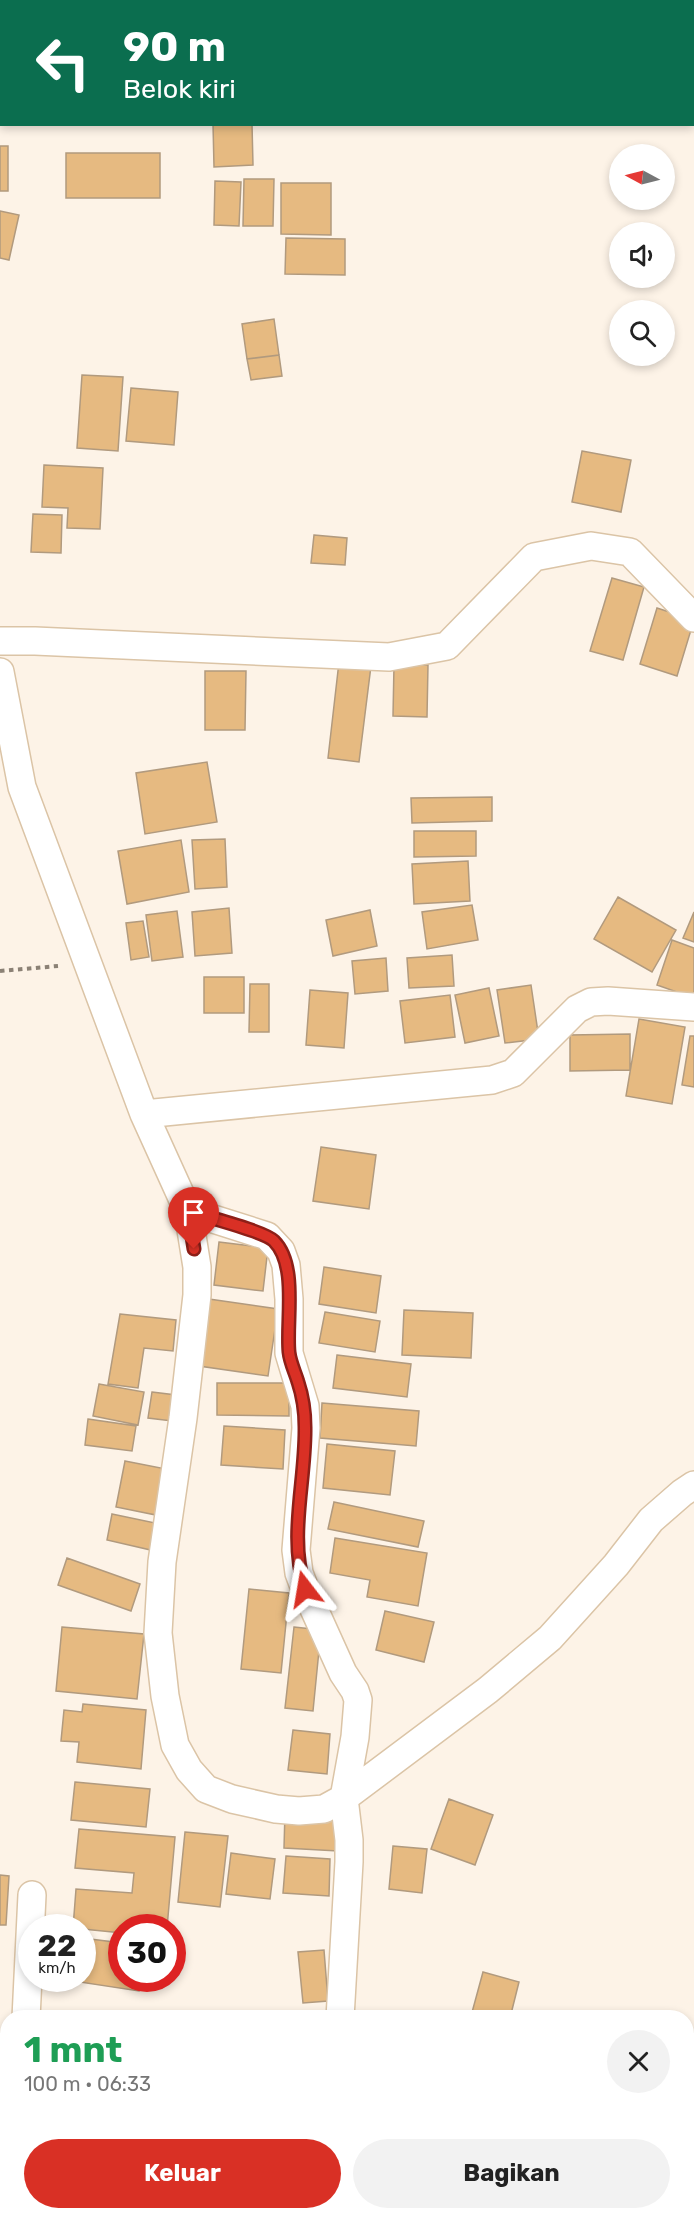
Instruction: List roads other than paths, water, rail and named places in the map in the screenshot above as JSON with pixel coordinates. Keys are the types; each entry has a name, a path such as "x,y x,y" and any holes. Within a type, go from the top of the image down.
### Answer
{"street":[{"path":"0,641 35,640 389,657 447,646 534,557 591,546 630,552 694,618"},
{"path":"0,672 22,787 144,1114 188,1211 197,1267 197,1296 183,1418 162,1562 158,1633 165,1696 175,1745 189,1770 206,1789 232,1799 276,1809 299,1811 324,1809 344,1798 488,1690 550,1638 616,1565 651,1520 694,1485"},
{"path":"144,1114 492,1080 513,1073 576,1009 591,1002 608,1001 694,1007"},
{"path":"188,1211 267,1236 281,1251 286,1265 289,1299 289,1353 305,1406 306,1428 296,1550 305,1589 343,1673 358,1700 356,1737 344,1798 349,1862 340,2010"},
{"path":"26,2010 33,1895"}]}
